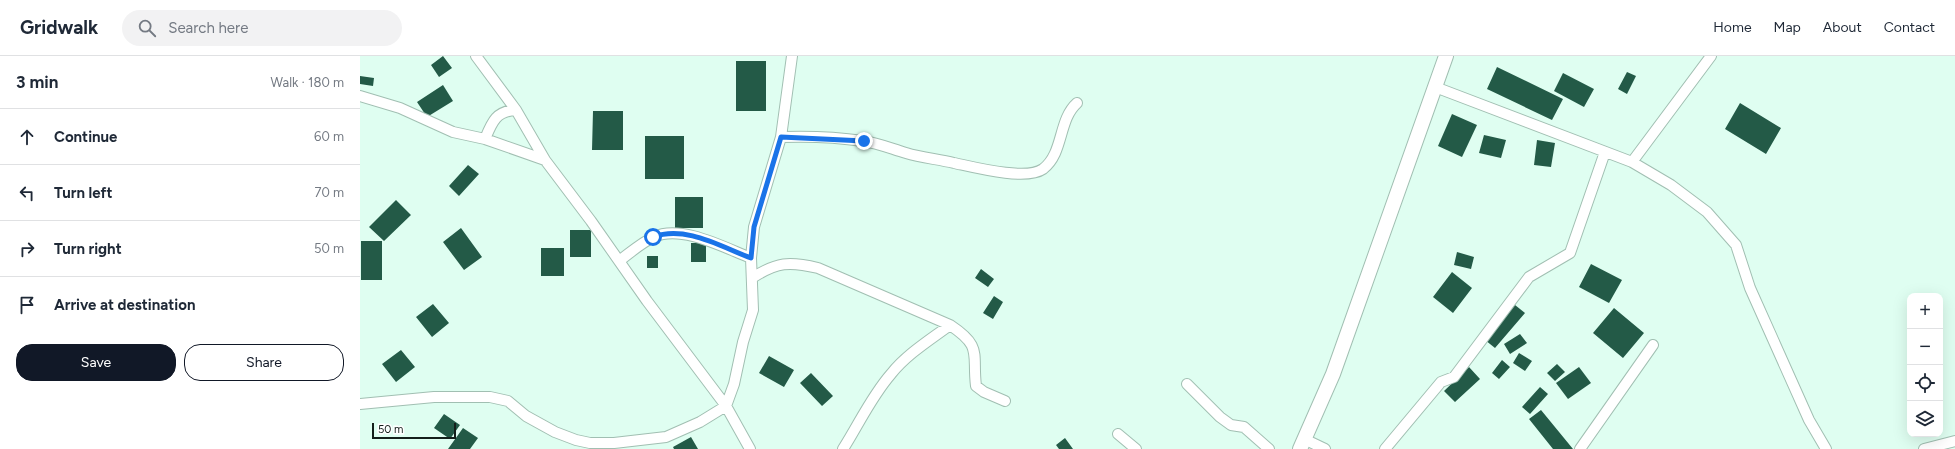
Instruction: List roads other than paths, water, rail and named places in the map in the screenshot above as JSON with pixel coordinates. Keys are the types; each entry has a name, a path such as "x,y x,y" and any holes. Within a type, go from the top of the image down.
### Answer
{"main road":[{"path":"1302,444 1333,374 1446,56"}],"street":[{"path":"476,56 516,110 545,160 592,221 647,301 726,406 750,449"},
{"path":"360,404 434,397 490,397 508,401 526,416 555,432 576,440 590,443 614,443 666,437 700,422 726,406 734,384 743,342 753,310 751,258 754,227 781,137 792,56"},
{"path":"1632,162 1711,56"},
{"path":"1435,87 1632,162 1671,185 1707,212 1736,245 1750,288 1809,420 1826,449"},
{"path":"360,96 400,108 453,132 485,139 545,160"},
{"path":"781,137 864,141 906,153 975,168 1000,172 1027,172 1042,170 1052,161 1070,109 1077,103"},
{"path":"485,139 491,124 498,115 506,110 516,110"},
{"path":"1386,449 1441,382 1454,377 1529,277 1570,253 1605,152"},
{"path":"619,261 653,237 662,234 696,237 751,258"},
{"path":"752,278 776,264 807,265 818,268 950,325 968,338 974,348 976,386 984,392 1005,401"},
{"path":"843,449 875,394 891,373 950,325"},
{"path":"1580,449 1654,345"},
{"path":"1187,384 1220,417 1231,425 1244,427 1269,449"},
{"path":"1118,434 1136,449"},
{"path":"1924,449 1955,441"},
{"path":"1302,444 1325,449"}]}
